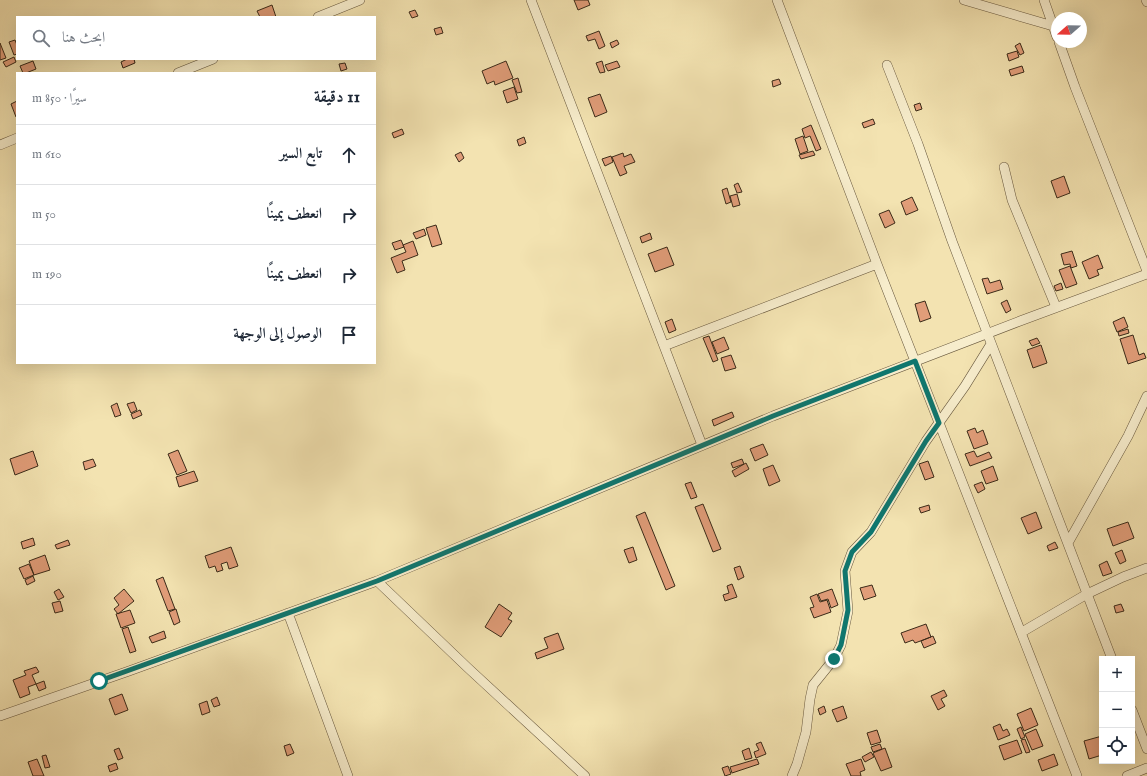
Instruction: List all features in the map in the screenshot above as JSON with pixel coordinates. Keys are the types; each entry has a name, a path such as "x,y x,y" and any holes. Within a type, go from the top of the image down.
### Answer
{"street":[{"path":"320,16 360,0"},
{"path":"532,0 702,446"},
{"path":"777,0 877,264 1077,776"},
{"path":"964,0 1051,25"},
{"path":"1044,0 1051,20"},
{"path":"0,716 377,581 773,416 1147,273 1074,87 1061,48"},
{"path":"180,72 210,60"},
{"path":"887,65 918,144 952,241 991,344 1111,656"},
{"path":"0,145 16,138"},
{"path":"1004,167 1012,200 1056,307"},
{"path":"664,346 877,264"},
{"path":"792,776 806,732 813,685 834,659 841,645 848,610 845,571 852,552 871,532 926,441 991,344"},
{"path":"1068,543 1128,436 1147,396"},
{"path":"1022,632 1087,594 1123,577 1147,568"},
{"path":"377,581 468,668 585,776"},
{"path":"288,613 348,776"},
{"path":"1135,718 1147,749"},
{"path":"1127,776 1147,768"}],"building":[{"path":"574,0 588,0 590,5 578,10"},
{"path":"272,5 276,16 260,16 257,11"},
{"path":"415,10 418,16 412,18 409,12"},
{"path":"441,27 443,33 436,35 434,29"},
{"path":"599,31 605,46 599,49 595,39 588,41 586,36"},
{"path":"15,40 16,54 14,55 9,42"},
{"path":"617,40 619,44 612,48 610,43"},
{"path":"0,43 6,58 0,60"},
{"path":"1020,43 1024,53 1020,55 1015,46"},
{"path":"1017,51 1019,57 1009,61 1007,54"},
{"path":"14,57 16,62 6,67 3,62"},
{"path":"125,60 134,60 135,63 123,68 121,62"},
{"path":"33,61 36,69 28,72 23,72 20,66"},
{"path":"506,61 513,78 495,85 494,81 487,84 482,71"},
{"path":"602,61 605,72 600,73 596,63"},
{"path":"617,61 620,67 608,71 605,65"},
{"path":"345,63 347,69 341,71 339,64"},
{"path":"1022,66 1024,72 1011,76 1009,70"},
{"path":"518,78 522,92 517,93 512,80"},
{"path":"779,79 781,84 773,87 772,81"},
{"path":"514,87 518,99 507,103 503,91"},
{"path":"600,94 607,112 595,117 588,98"},
{"path":"16,102 16,117 11,104"},
{"path":"920,103 922,109 916,111 914,105"},
{"path":"873,119 875,124 864,128 862,123"},
{"path":"811,125 821,149 816,151 810,136 805,138 802,129"},
{"path":"402,129 404,134 394,138 392,133"},
{"path":"803,136 808,151 800,154 795,139"},
{"path":"524,137 526,143 519,146 517,140"},
{"path":"813,151 815,155 801,159 799,155"},
{"path":"461,152 464,158 459,162 455,155"},
{"path":"623,153 624,157 631,154 635,162 624,166 627,173 620,176 612,157"},
{"path":"611,156 613,162 605,166 602,159"},
{"path":"1064,176 1070,193 1057,198 1051,181"},
{"path":"738,183 742,192 737,193 734,185"},
{"path":"727,188 731,202 726,204 722,190"},
{"path":"737,194 740,205 733,207 730,196"},
{"path":"912,197 918,210 906,215 901,202"},
{"path":"889,210 895,223 885,228 879,214"},
{"path":"436,225 442,244 432,247 426,228"},
{"path":"424,229 426,235 416,239 413,233"},
{"path":"650,233 652,239 642,243 640,237"},
{"path":"401,240 404,247 395,250 392,243"},
{"path":"413,241 418,255 402,261 405,270 397,273 391,258 406,252 403,245"},
{"path":"667,247 674,265 655,272 648,254"},
{"path":"1072,251 1077,266 1071,268 1070,264 1064,265 1061,254"},
{"path":"1098,255 1103,268 1097,270 1099,275 1089,279 1082,262"},
{"path":"1070,266 1077,284 1066,288 1059,270"},
{"path":"988,278 990,283 1000,280 1003,289 987,294 982,279"},
{"path":"1061,283 1063,289 1056,291 1054,286"},
{"path":"1007,300 1011,310 1006,313 1001,303"},
{"path":"925,301 931,318 920,322 915,304"},
{"path":"1124,317 1128,327 1117,332 1113,322"},
{"path":"672,319 676,330 669,333 665,322"},
{"path":"1128,329 1129,333 1119,336 1118,332"},
{"path":"1133,335 1139,355 1144,353 1146,358 1128,364 1120,339"},
{"path":"709,336 718,360 713,362 703,338"},
{"path":"724,337 729,349 717,354 712,342"},
{"path":"1037,338 1040,343 1032,346 1029,341"},
{"path":"1041,345 1047,363 1033,368 1027,350"},
{"path":"731,355 736,368 725,371 721,358"},
{"path":"134,402 137,410 131,413 127,404"},
{"path":"117,403 121,415 115,417 111,406"},
{"path":"140,410 142,415 133,419 131,414"},
{"path":"732,412 734,417 714,426 712,420"},
{"path":"975,428 977,433 983,430 988,444 974,449 967,431"},
{"path":"763,444 768,455 755,461 750,449"},
{"path":"178,450 187,471 177,475 168,454"},
{"path":"33,451 38,466 15,475 10,459"},
{"path":"974,451 977,457 989,452 992,458 970,466 965,454"},
{"path":"93,459 96,466 85,470 83,462"},
{"path":"742,459 744,464 733,468 731,463"},
{"path":"928,461 934,477 925,480 919,464"},
{"path":"746,463 749,469 735,477 732,471"},
{"path":"773,465 780,481 769,486 763,469"},
{"path":"993,466 998,480 986,484 981,471"},
{"path":"194,471 198,481 179,487 176,477"},
{"path":"691,482 697,497 691,499 685,484"},
{"path":"982,482 985,489 978,493 974,485"},
{"path":"703,504 721,549 713,552 695,507"},
{"path":"929,505 930,510 921,513 919,508"},
{"path":"645,512 675,586 666,590 636,516"},
{"path":"1036,512 1042,528 1028,534 1021,518"},
{"path":"1128,522 1134,538 1113,546 1107,529"},
{"path":"33,538 35,545 23,549 21,542"},
{"path":"68,540 70,545 57,549 55,545"},
{"path":"1055,542 1058,548 1049,551 1047,546"},
{"path":"231,547 238,566 229,569 227,562 221,564 223,570 217,572 215,566 209,568 205,556"},
{"path":"633,547 637,560 629,563 624,550"},
{"path":"1122,550 1126,561 1120,564 1115,553"},
{"path":"45,555 50,570 34,575 29,561"},
{"path":"1107,561 1112,573 1103,576 1099,565"},
{"path":"29,564 34,575 24,579 19,568"},
{"path":"740,566 744,577 738,580 734,568"},
{"path":"33,576 35,581 27,585 25,580"},
{"path":"163,577 175,609 168,611 156,580"},
{"path":"732,584 737,597 725,601 723,595 729,593 727,586"},
{"path":"872,585 876,596 864,600 860,588"},
{"path":"59,589 64,597 58,600 54,592"},
{"path":"124,589 134,601 118,614 114,609 119,605 114,598"},
{"path":"832,589 838,605 831,608 828,599 821,601 818,594"},
{"path":"817,594 820,602 827,600 831,612 814,618 810,608 814,607 810,597"},
{"path":"60,601 63,611 55,613 52,603"},
{"path":"499,604 512,613 508,619 512,621 501,637 485,627"},
{"path":"1121,604 1124,611 1116,613 1114,606"},
{"path":"176,609 180,622 174,625 169,612"},
{"path":"130,610 135,623 121,628 116,614"},
{"path":"926,624 931,637 915,643 913,640 905,643 901,633"},
{"path":"128,627 136,651 130,653 122,629"},
{"path":"164,631 166,638 152,643 149,637"},
{"path":"558,633 564,649 537,659 535,653 548,648 544,638"},
{"path":"933,636 936,643 924,648 921,641"},
{"path":"36,667 39,672 32,675 36,684 28,687 30,694 20,698 13,680 26,675 24,671"},
{"path":"44,681 46,688 39,691 36,684"},
{"path":"944,690 947,696 941,699 945,706 938,710 931,696"},
{"path":"122,694 128,710 115,715 109,699"},
{"path":"217,697 220,705 214,707 211,700"},
{"path":"207,701 210,712 202,715 199,704"},
{"path":"824,706 826,712 820,715 818,709"},
{"path":"843,706 847,718 837,722 832,710"},
{"path":"1031,708 1038,725 1024,731 1017,714"},
{"path":"1000,724 1003,731 1007,729 1010,735 998,740 993,727"},
{"path":"1021,727 1025,737 1021,739 1017,729"},
{"path":"1036,729 1043,746 1032,750 1025,734"},
{"path":"877,730 881,742 871,745 867,733"},
{"path":"1099,737 1099,756 1089,759 1084,741"},
{"path":"1025,739 1030,752 1026,753 1021,740"},
{"path":"1017,740 1022,753 1004,760 999,746"},
{"path":"761,742 766,754 756,758 754,752 759,750 756,744"},
{"path":"290,744 294,753 287,756 284,746"},
{"path":"880,744 882,749 873,752 871,747"},
{"path":"119,748 123,758 118,760 114,750"},
{"path":"749,748 752,758 745,760 742,751"},
{"path":"885,748 892,767 881,771 873,753"},
{"path":"871,752 874,757 865,762 862,757"},
{"path":"1054,754 1058,765 1042,771 1038,760"},
{"path":"46,755 50,767 45,768 42,756"},
{"path":"37,759 44,776 33,776 28,762"},
{"path":"757,759 759,764 732,773 730,767"},
{"path":"861,759 865,770 860,772 861,776 851,776 846,764"},
{"path":"116,763 118,769 110,772 108,766"},
{"path":"728,766 731,774 725,776 722,768"}],"route":[{"path":"99,681 377,581 773,416 915,361 939,423 926,441 871,532 852,552 845,571 848,610 841,645 834,659"}]}
